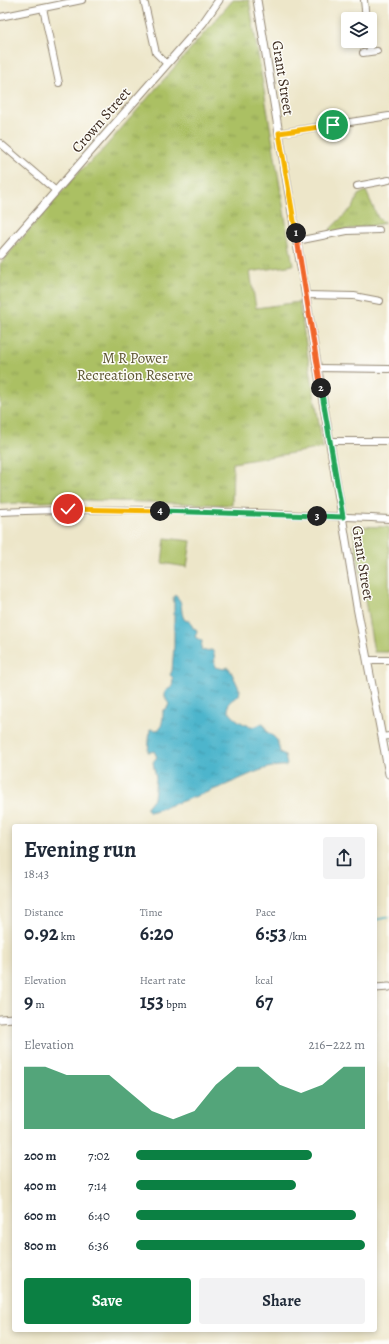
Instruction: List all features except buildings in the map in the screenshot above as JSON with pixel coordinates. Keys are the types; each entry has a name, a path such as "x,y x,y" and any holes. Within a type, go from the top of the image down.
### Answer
{"street":[{"path":"0,17 82,0"},
{"path":"144,0 156,53 167,64"},
{"name":"Crown Street","path":"0,255 167,64 206,18 219,0"},
{"name":"Grant Street","path":"257,0 367,660 386,737 389,774"},
{"path":"364,0 365,12"},
{"path":"43,8 59,83"},
{"path":"370,48 370,52"},
{"path":"363,53 378,51"},
{"path":"279,133 389,116"},
{"path":"0,143 56,191"},
{"path":"357,186 389,180"},
{"path":"297,241 347,231 379,230"},
{"path":"306,295 354,296 380,301"},
{"path":"318,368 389,369"},
{"path":"330,441 389,441"},
{"path":"0,512 88,509 389,519"},
{"path":"367,660 389,660"},
{"path":"377,988 389,987"},
{"path":"0,1018 12,1018"}],"green space":[{"name":"M R Power Recreation Reserve","path":"233,0 249,0 293,265 250,272 256,308 299,302 323,448 233,463 232,505 84,500 0,504 0,264 78,173 100,153"},
{"path":"366,191 378,218 385,223 331,232 330,229 354,206 358,195"},
{"path":"352,526 389,527 389,652 374,652"},
{"path":"165,538 191,541 187,567 162,563"}],"water":[{"path":"175,595 180,601 184,619 187,621 189,620 193,628 196,629 197,632 195,637 202,641 202,651 212,650 215,667 224,669 228,667 240,690 239,695 231,701 228,706 231,714 234,718 249,726 257,726 263,723 267,732 277,740 280,752 285,756 287,765 261,770 226,785 150,812 146,808 154,798 156,778 153,762 157,757 154,751 148,752 150,729 159,729 162,722 163,711 169,704 166,699 165,692 172,686 173,678 170,675 172,671 174,646 173,598"}],"waterway":[{"path":"377,920 389,917"}],"route":[{"path":"68,509 343,517 279,133 333,125"}]}
